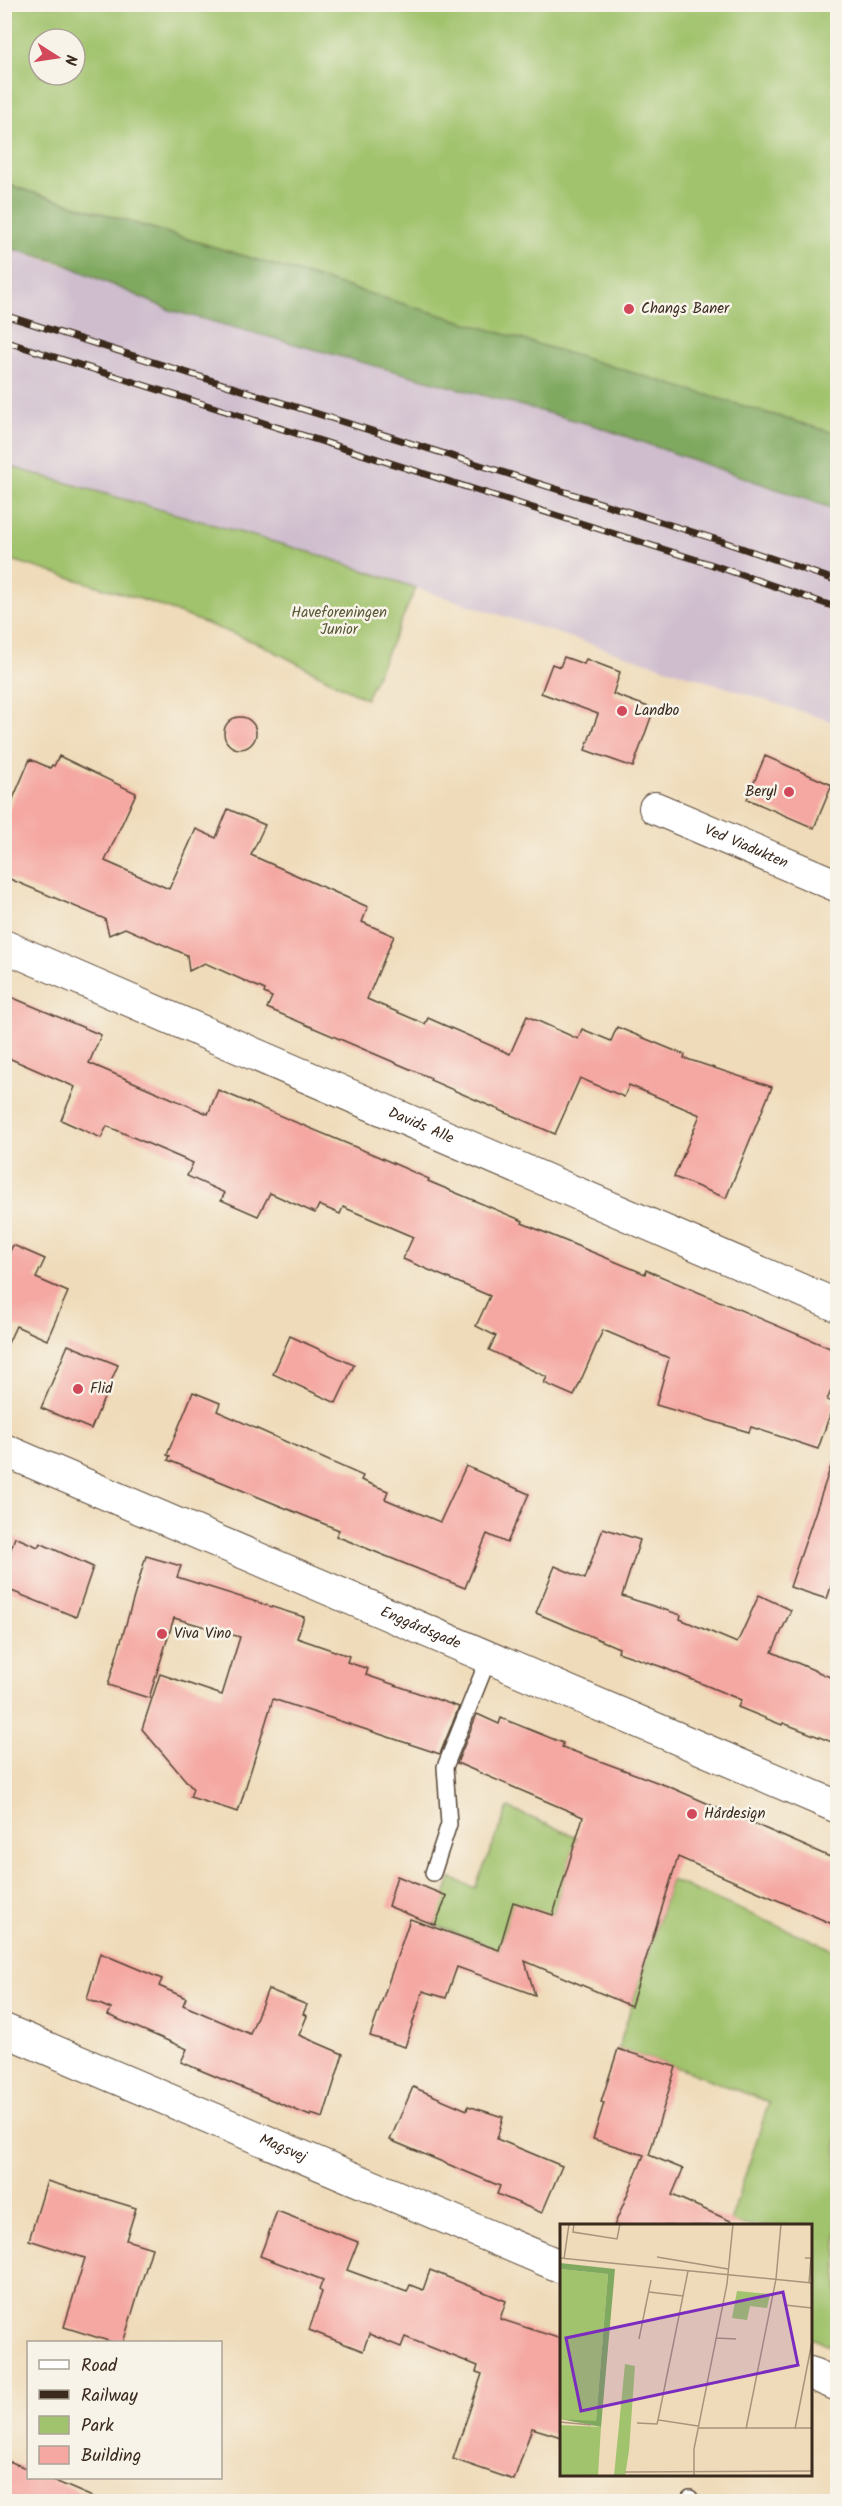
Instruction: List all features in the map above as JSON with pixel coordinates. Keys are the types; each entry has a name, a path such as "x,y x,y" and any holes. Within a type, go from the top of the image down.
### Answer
{"street":[{"name":"Ved Viadukten","path":"655,808 837,886"},
{"name":"Davids Alle","path":"4,946 837,1306"},
{"name":"Enggårdsgade","path":"4,1450 837,1807"},
{"name":"Magsvej","path":"4,2030 560,2267"},
{"path":"812,2374 837,2385"}],"lane":[{"path":"433,1873 449,1824 445,1767 489,1656"}],"shaded area":[{"path":"4,247 596,426 837,510 837,723 316,554 5,465"}],"green space":[{"name":"Changs Baner","path":"4,5 837,5 837,434 5,184"},
{"path":"4,184 837,434 837,510 596,426 170,310 60,262 5,247"},
{"name":"Haveforeningen Junior","path":"4,465 316,554 416,588 366,699 262,645 150,602 5,558"},
{"path":"508,1808 577,1837 553,1915 513,1903 499,1950 435,1925 451,1878 475,1888"},
{"path":"671,1880 837,1951 837,2348 812,2338 812,2224 729,2224 769,2102 676,2067 618,2049"}],"building":[{"name":"Landbo","path":"564,657 584,664 586,659 620,672 613,694 654,709 633,767 585,750 598,714 541,693 552,664 560,667"},
{"path":"240,717 251,722 256,733 251,744 240,749 229,744 224,733 229,722"},
{"path":"59,756 136,793 105,861 169,889 196,829 216,838 228,809 265,825 251,855 368,907 362,922 394,936 367,999 425,1024 428,1018 510,1054 527,1016 578,1039 582,1029 611,1041 617,1027 685,1055 684,1058 772,1087 726,1198 674,1177 700,1115 629,1085 624,1097 580,1078 555,1134 267,1008 272,997 264,993 265,990 205,963 189,971 187,955 125,928 109,935 105,919 5,877 4,820 30,759 50,768 54,766"},
{"name":"Beryl","path":"765,756 832,785 814,828 747,799"},
{"path":"4,994 101,1035 89,1063 208,1114 218,1090 377,1156 429,1179 428,1181 523,1221 522,1223 645,1274 646,1270 837,1351 837,1377 827,1400 834,1403 818,1449 751,1427 749,1432 656,1405 669,1358 603,1330 574,1396 544,1383 547,1377 489,1350 496,1336 476,1326 490,1296 403,1259 413,1237 343,1207 340,1214 319,1205 315,1213 270,1193 258,1216 221,1200 225,1193 187,1176 193,1163 107,1126 101,1138 61,1120 75,1087 4,1056"},
{"path":"13,1245 45,1259 36,1278 68,1292 47,1340 16,1326 4,1352 4,1264"},
{"path":"290,1336 354,1365 336,1403 273,1374"},
{"name":"Flid","path":"68,1345 118,1365 91,1429 41,1408"},
{"path":"193,1392 220,1403 217,1411 363,1476 361,1480 388,1491 385,1499 440,1522 466,1466 529,1494 507,1543 487,1534 465,1588 336,1536 339,1530 168,1460 170,1456 167,1455"},
{"path":"832,1463 837,1464 837,1568 827,1599 790,1587"},
{"path":"603,1528 640,1540 622,1596 681,1615 680,1619 737,1643 759,1595 791,1610 772,1652 837,1680 837,1744 738,1707 741,1700 662,1667 618,1652 619,1648 536,1613 555,1566 585,1579"},
{"path":"15,1537 38,1547 40,1543 93,1567 76,1617 4,1588 4,1569"},
{"path":"146,1556 181,1566 177,1577 304,1617 297,1638 349,1656 347,1662 368,1669 366,1675 459,1707 440,1754 273,1699 238,1812 190,1797 193,1789 142,1729 160,1674 222,1695 240,1637 174,1618 149,1698 108,1685"},
{"path":"477,1714 499,1724 501,1718 563,1743 562,1747 670,1787 837,1860 837,1926 678,1857 631,2006 525,1961 535,1995 457,1967 446,1998 423,1991 405,2047 370,2036 410,1919 499,1950 513,1902 553,1915 583,1817 457,1763"},
{"path":"397,1876 447,1896 435,1925 388,1906"},
{"path":"100,1953 162,1979 159,1986 186,1998 183,2005 250,2034 268,1989 307,2005 303,2014 307,2016 299,2035 343,2054 323,2118 311,2114 310,2116 181,2062 187,2049 108,2015 111,2009 87,1999"},
{"path":"618,2049 676,2067 649,2155 683,2169 672,2195 737,2224 615,2224 644,2155 593,2139 604,2103 601,2102"},
{"path":"413,2087 467,2110 468,2106 503,2117 497,2139 562,2166 542,2213 497,2194 500,2186 390,2140"},
{"path":"47,2181 136,2208 126,2240 152,2248 124,2341 109,2341 64,2327 85,2258 29,2240"},
{"path":"277,2211 358,2242 347,2270 407,2292 410,2285 423,2290 430,2270 506,2301 500,2319 560,2339 560,2437 532,2428 514,2480 453,2459 482,2374 476,2372 478,2366 405,2337 401,2347 369,2334 363,2351 309,2330 322,2292 319,2290 323,2280 260,2256"},
{"path":"4,2459 27,2469 27,2479 50,2479 104,2502 4,2502"}],"railway":[{"path":"4,315 718,540 838,581"},
{"path":"4,341 710,564 838,608"}],"place":[{"name":"Changs Baner","path":"629,309"},
{"name":"Landbo","path":"622,711"},
{"name":"Beryl","path":"789,792"},
{"name":"Flid","path":"78,1389"},
{"name":"Viva Vino","path":"162,1634"},
{"name":"Hårdesign","path":"692,1814"}]}
